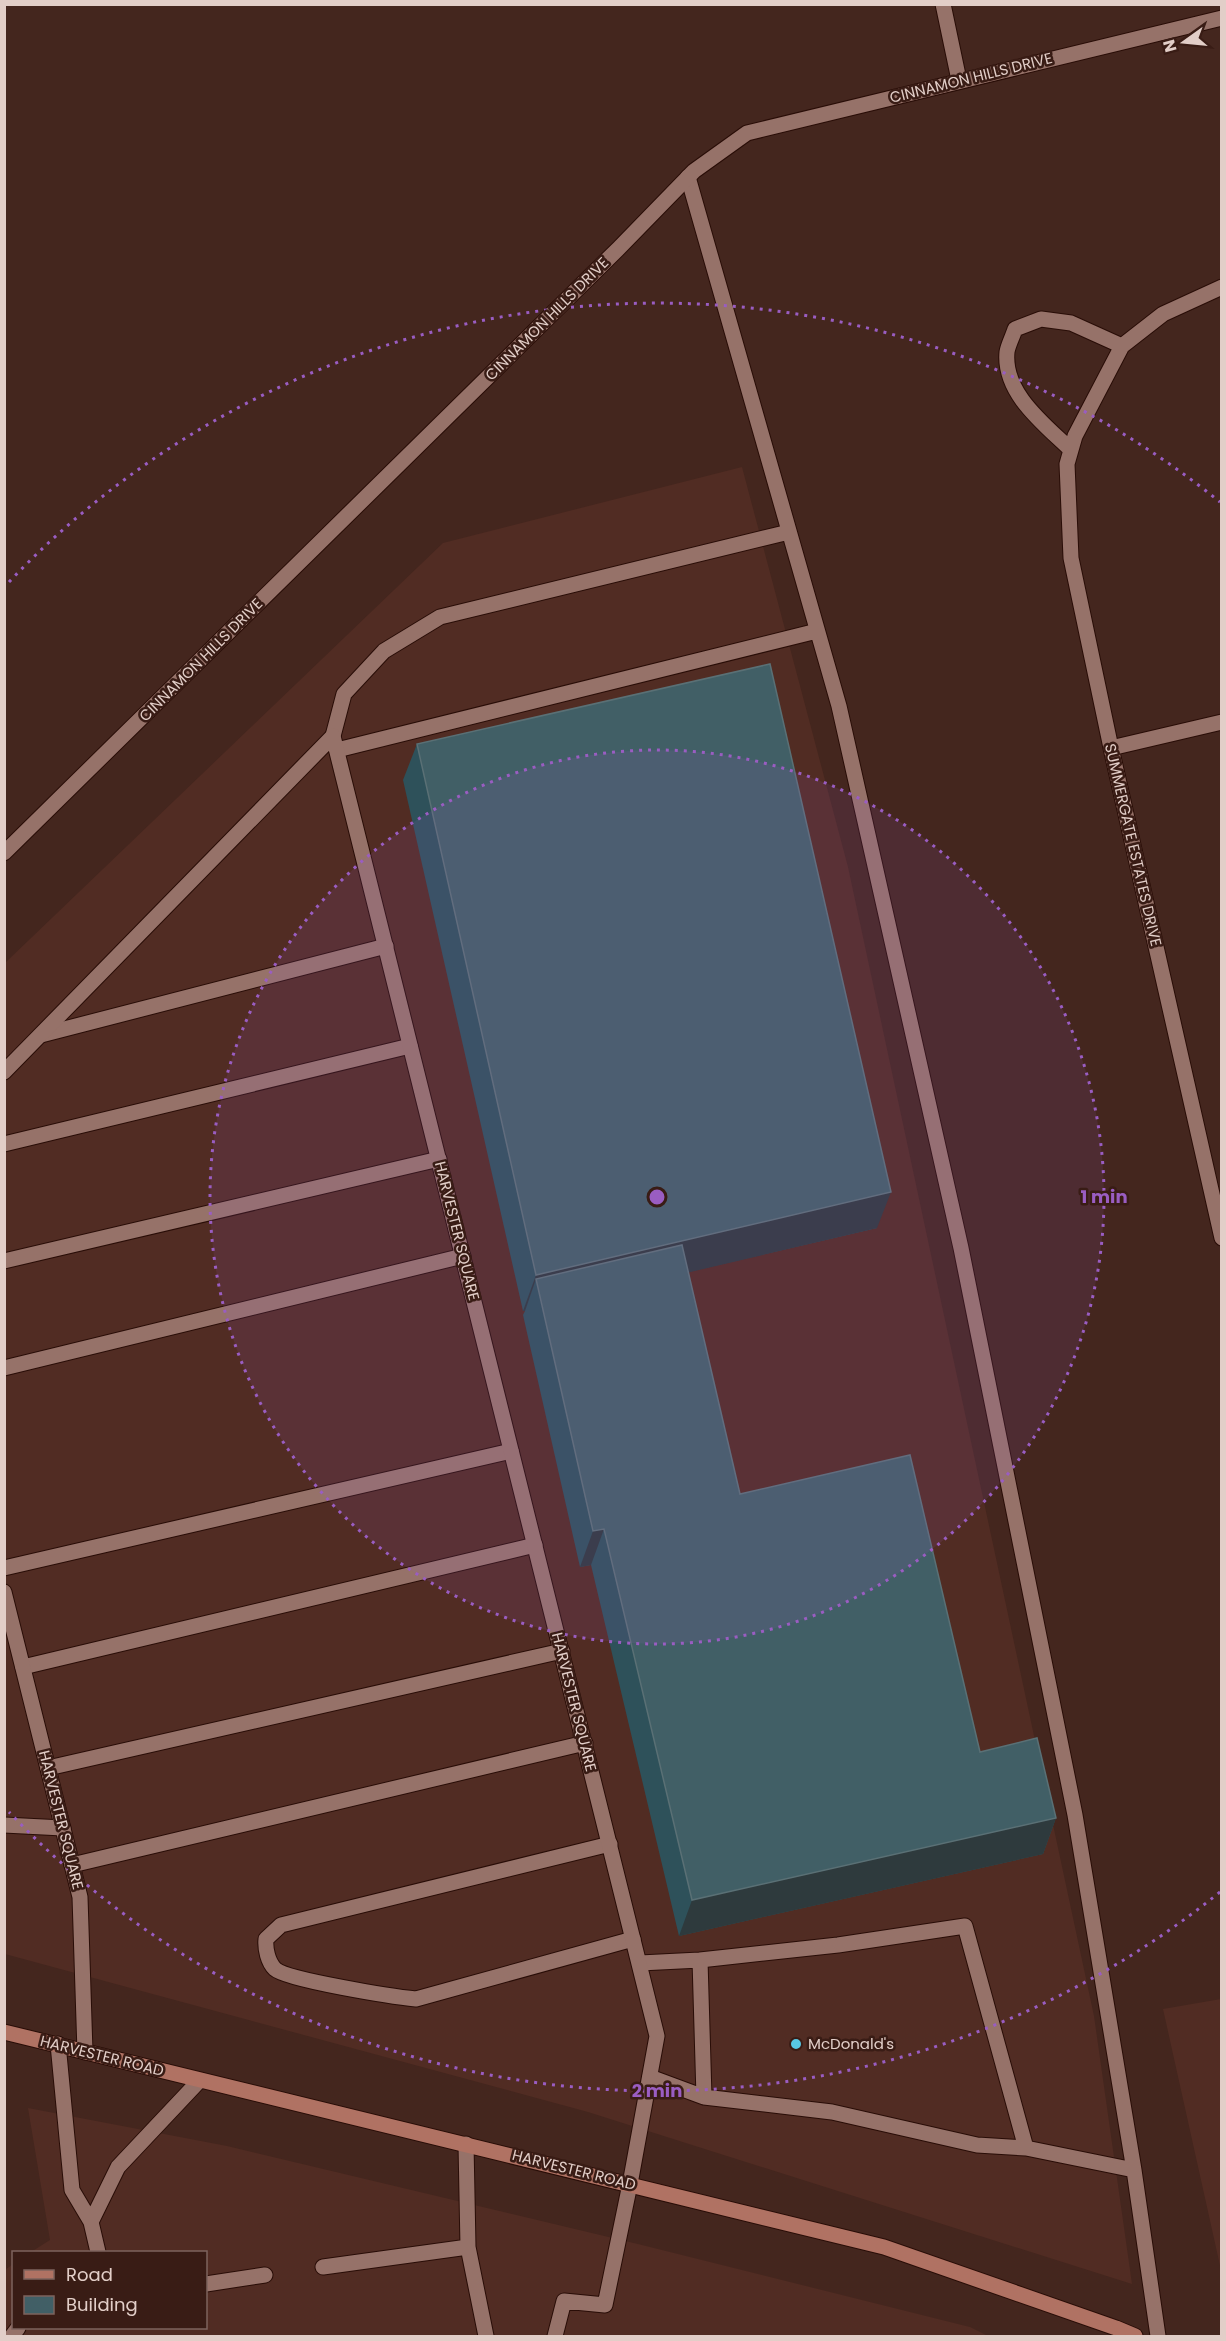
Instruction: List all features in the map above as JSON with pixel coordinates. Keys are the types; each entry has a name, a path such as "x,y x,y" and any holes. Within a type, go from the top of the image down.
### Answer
{"main road":[{"name":"HARVESTER ROAD","path":"4,2032 884,2247 1114,2332 1135,2337"}],"street":[{"path":"943,4 959,80"},
{"name":"CINNAMON HILLS DRIVE","path":"4,853 611,256 688,177 747,133 1221,18"},
{"path":"688,177 839,706 964,1260 1075,1815 1134,2170 1158,2337"},
{"name":"SUMMERGATE ESTATES DRIVE","path":"1221,287 1163,314 1122,346 1074,436 1067,464 1071,558 1110,748 1221,1238"},
{"path":"1070,448 1030,411 1011,380 1007,352 1015,329 1041,319 1071,323 1122,346"},
{"path":"335,743 344,694 384,651 440,617 789,532"},
{"path":"4,1072 335,743 817,631"},
{"path":"1110,748 1221,722"},
{"name":"HARVESTER SQUARE","path":"335,743 657,2036 605,2305 564,2301 555,2337"},
{"path":"41,1035 386,946"},
{"path":"4,1144 411,1046"},
{"path":"4,1261 439,1159"},
{"path":"4,1368 463,1256"},
{"path":"4,1568 511,1451"},
{"path":"23,1667 535,1545"},
{"name":"HARVESTER SQUARE","path":"6,1602 80,1897 85,2052"},
{"path":"48,1768 562,1651"},
{"path":"72,1865 585,1743"},
{"path":"4,1825 63,1828"},
{"path":"610,1844 281,1926 266,1939 265,1950 276,1970 291,1977 416,1999 633,1939"},
{"path":"640,1963 700,1960 838,1945 966,1926 1026,2148"},
{"path":"700,1960 704,2097"},
{"path":"58,2044 72,2190 91,2222 98,2251"},
{"path":"650,2077 704,2097 832,2112 977,2145 1026,2148 1134,2170"},
{"path":"91,2222 118,2167 199,2081"},
{"path":"466,2144 468,2247 486,2337"},
{"path":"323,2267 468,2247"},
{"path":"207,2284 264,2276"}],"shaded area":[{"path":"742,467 848,867 1094,2016 1132,2284 588,2112 5,1954 5,963 443,543"},
{"path":"1222,1999 1221,2270 1163,2009"},
{"path":"28,2108 227,2146 642,2245 970,2327 988,2336 5,2336 5,2270 12,2265 12,2329 207,2329 207,2251 33,2251 50,2240"}],"building":[{"path":"770,664 891,1192 536,1275 417,744"},
{"path":"682,1245 740,1494 910,1455 980,1752 1037,1738 1056,1818 692,1900 604,1529 593,1531 536,1279"}],"place":[{"name":"McDonald's","path":"796,2044"}]}
